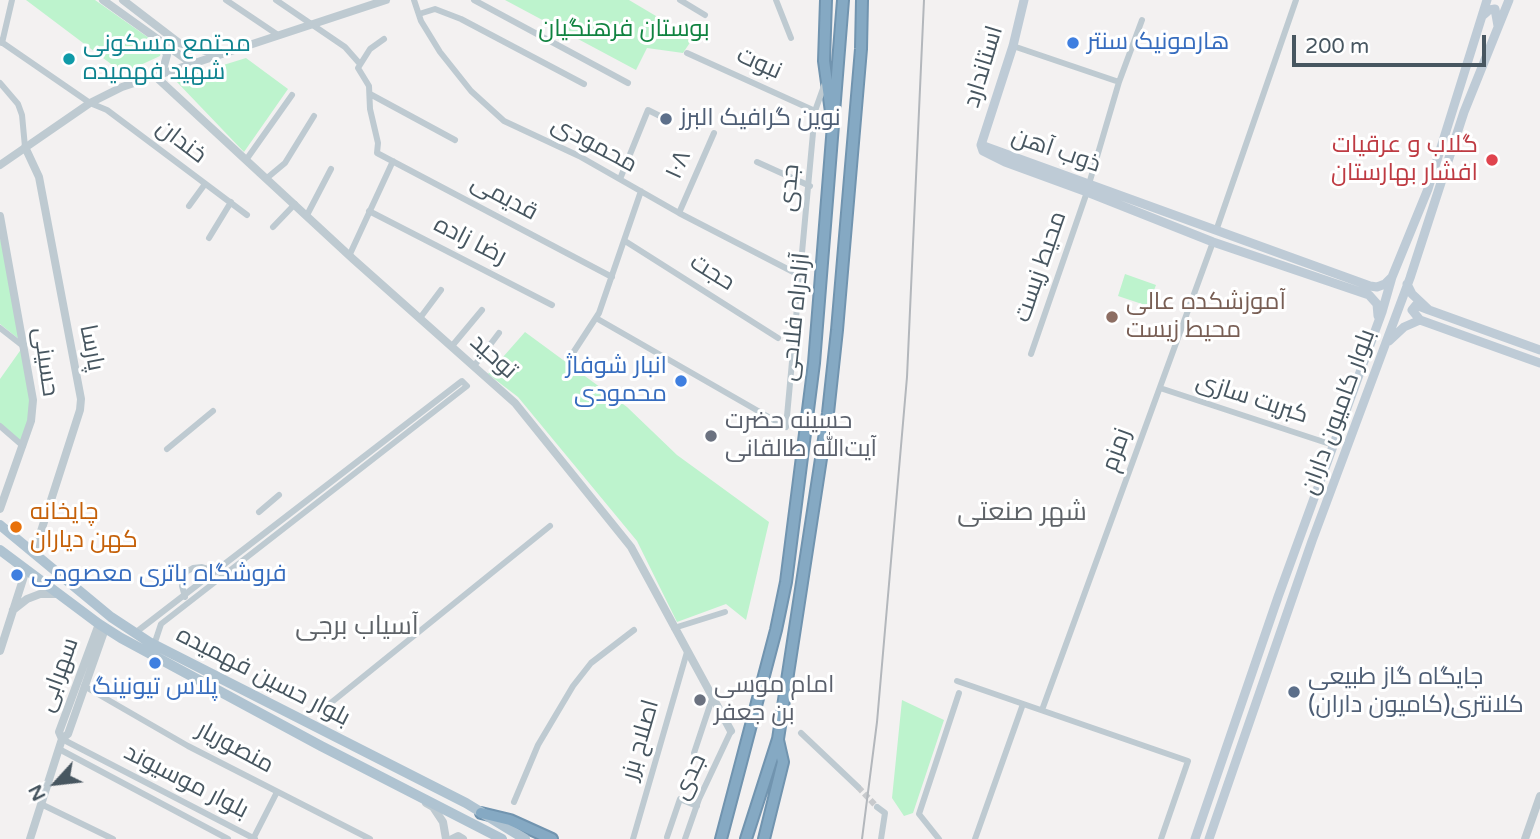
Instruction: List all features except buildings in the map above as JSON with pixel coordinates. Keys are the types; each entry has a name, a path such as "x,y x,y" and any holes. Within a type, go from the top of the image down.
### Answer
{"highway":[{"path":"826,0 824,61 834,137"},
{"name":"آزادراه فلاحی","path":"721,838 776,630 786,582 814,363 843,0"},
{"name":"آزادراه فلاحی","path":"746,839 778,739 830,399 863,4"},
{"path":"764,839 783,762 778,739"},
{"path":"481,813 510,820 552,839"}],"main road":[{"name":"استاندارد","path":"981,145 1013,46 1024,0"},
{"name":"بلوار کامیون داران","path":"1195,839 1392,277 1428,189 1487,0"},
{"name":"بلوار کامیون داران","path":"1209,839 1254,703 1407,284 1464,112 1509,0"},
{"path":"1482,16 1494,9 1498,15 1499,27"},
{"name":"ذوب آهن","path":"981,145 1213,242 1369,295 1377,304 1378,321"},
{"name":"ذوب آهن","path":"1088,188 1370,286 1385,284 1392,277"},
{"path":"1407,284 1412,294 1429,310"},
{"path":"1540,350 1418,306 1414,307 1414,314 1420,320 1540,363"},
{"path":"1383,347 1404,327 1420,320"},
{"path":"1345,414 1357,420"},
{"name":"بلوار حسین فهمیده","path":"0,525 111,617 154,645 481,813 525,839"},
{"name":"بلوار حسین فهمیده","path":"0,550 102,627 306,738 502,839"},
{"path":"306,738 312,726"}],"street":[{"path":"1,42 12,0"},
{"path":"103,0 191,63"},
{"path":"123,0 179,43 218,54"},
{"path":"226,0 278,35"},
{"path":"276,0 345,47 360,64"},
{"path":"2,159 25,147 90,103 158,74 386,0"},
{"name":"محمودی","path":"414,0 440,52 456,74 504,121 579,156 801,276"},
{"path":"474,0 628,83"},
{"path":"680,0 705,15"},
{"path":"776,0 791,38"},
{"path":"1216,231 1296,0"},
{"path":"419,14 435,9 461,19 584,84"},
{"name":"محیط زیست","path":"1031,354 1088,188 1119,82 1142,20"},
{"path":"384,39 370,50 358,68 369,86 370,94 455,140"},
{"name":"خندان","path":"1,42 90,103 107,110 247,215"},
{"path":"158,74 167,55 162,42"},
{"path":"1013,46 1119,82"},
{"name":"نبوت","path":"687,53 815,111"},
{"name":"توحید","path":"158,74 246,160 515,403 631,547 731,732"},
{"name":"جدی","path":"596,318 786,426 815,111 827,80"},
{"path":"0,83 18,103 25,147"},
{"name":"قدیمی","path":"370,94 370,109 378,143 377,153 612,277"},
{"path":"246,160 292,95"},
{"path":"620,179 648,110 662,117"},
{"path":"267,178 285,163 314,116"},
{"name":"۱۰۸","path":"679,212 714,133"},
{"name":"پارسا","path":"25,147 39,177 81,399 80,410 34,553"},
{"path":"349,254 393,161"},
{"path":"757,162 810,186"},
{"path":"307,215 331,169"},
{"path":"189,205 205,184"},
{"path":"569,359 596,318 641,191"},
{"path":"209,238 231,202"},
{"path":"273,228 295,204"},
{"name":"رضا زاده","path":"369,211 552,305"},
{"name":"حسینی","path":"0,219 33,400 31,421 0,509"},
{"name":"حجت","path":"625,241 778,338"},
{"name":"زمزم","path":"1042,710 1213,242"},
{"path":"420,318 441,290"},
{"path":"452,346 482,310"},
{"path":"0,328 24,347"},
{"path":"474,366 499,333"},
{"path":"135,633 218,572 462,381 467,386 161,624 154,645"},
{"name":"کبریت سازی","path":"1160,388 1333,445"},
{"path":"167,449 213,411"},
{"path":"0,426 23,446"},
{"path":"259,512 279,495"},
{"path":"322,710 551,526"},
{"path":"185,597 182,586 186,572 202,567 218,572"},
{"path":"0,650 3,628 13,610 26,570"},
{"path":"13,610 27,599 40,594 58,594"},
{"path":"674,628 725,612"},
{"name":"سهرابی","path":"30,839 58,750 62,739 68,734 85,686 102,627"},
{"name":"سهرابی","path":"62,739 59,732 102,627"},
{"path":"514,802 538,745 573,686 591,663 634,630"},
{"name":"اصلاح بزر","path":"633,839 687,652"},
{"path":"957,681 1188,761 1161,839"},
{"name":"منصوریار","path":"85,686 188,746 370,839"},
{"path":"939,839 919,814 959,693"},
{"path":"694,753 712,699"},
{"path":"975,839 1023,704"},
{"name":"جدی","path":"685,839 731,732"},
{"path":"801,733 858,788"},
{"name":"بلوار موسیوند","path":"62,739 254,839"},
{"name":"بلوار موسیوند","path":"58,750 228,839"},
{"path":"254,839 277,792"},
{"path":"667,837 681,795 697,806"},
{"path":"1525,839 1536,822 1540,796"},
{"path":"418,797 433,807 443,822 446,839"},
{"path":"41,804 113,839"},
{"path":"877,807 885,813 881,839"},
{"path":"452,839 458,836 463,839"}],"green space":[{"path":"26,0 95,0 156,43 161,51 160,56 123,73"},
{"name":"بوستان فرهنگیان","path":"505,0 629,0 693,38 683,53 647,48 636,70"},
{"path":"246,58 288,89 244,152 175,80"},
{"path":"0,236 20,340 0,324"},
{"path":"1125,274 1156,285 1148,306 1118,296"},
{"path":"525,332 627,407 677,455 769,522 746,620 726,604 677,622 637,541 518,397 488,374"},
{"path":"22,348 32,400 29,420 21,442 0,423 0,379"},
{"path":"902,700 944,720 913,813 904,816 892,798"}],"tunnel":[{"path":"858,787 877,807"}],"railway":[{"path":"862,839 877,722 907,377 924,0"}],"place":[{"name":"هارمونیک سنتر","path":"1073,43"},
{"name":"مجتمع مسکونی شهید فهمیده","path":"69,59"},
{"name":"نوین گرافیک البرز","path":"666,119"},
{"name":"گلاب و عرقیات افشار بهارستان","path":"1492,160"},
{"name":"آموزشکده عالی محیط زیست","path":"1112,317"},
{"name":"انبار شوفاژ محمودی","path":"681,381"},
{"name":"حسینه حضرت آیت‌الله طالقانی","path":"711,436"},
{"name":"چایخانه کهن دیاران","path":"16,527"},
{"name":"فروشگاه باتری معصومی","path":"17,575"},
{"name":"پلاس تیونینگ","path":"155,663"},
{"name":"جایگاه گاز طبیعی کلانتری(کامیون داران)","path":"1294,692"},
{"name":"امام موسی بن جعفر","path":"700,700"}],"district":[{"name":"شهر صنعتی","path":"1022,513"},
{"name":"آسیاب برجی","path":"357,627"}]}
